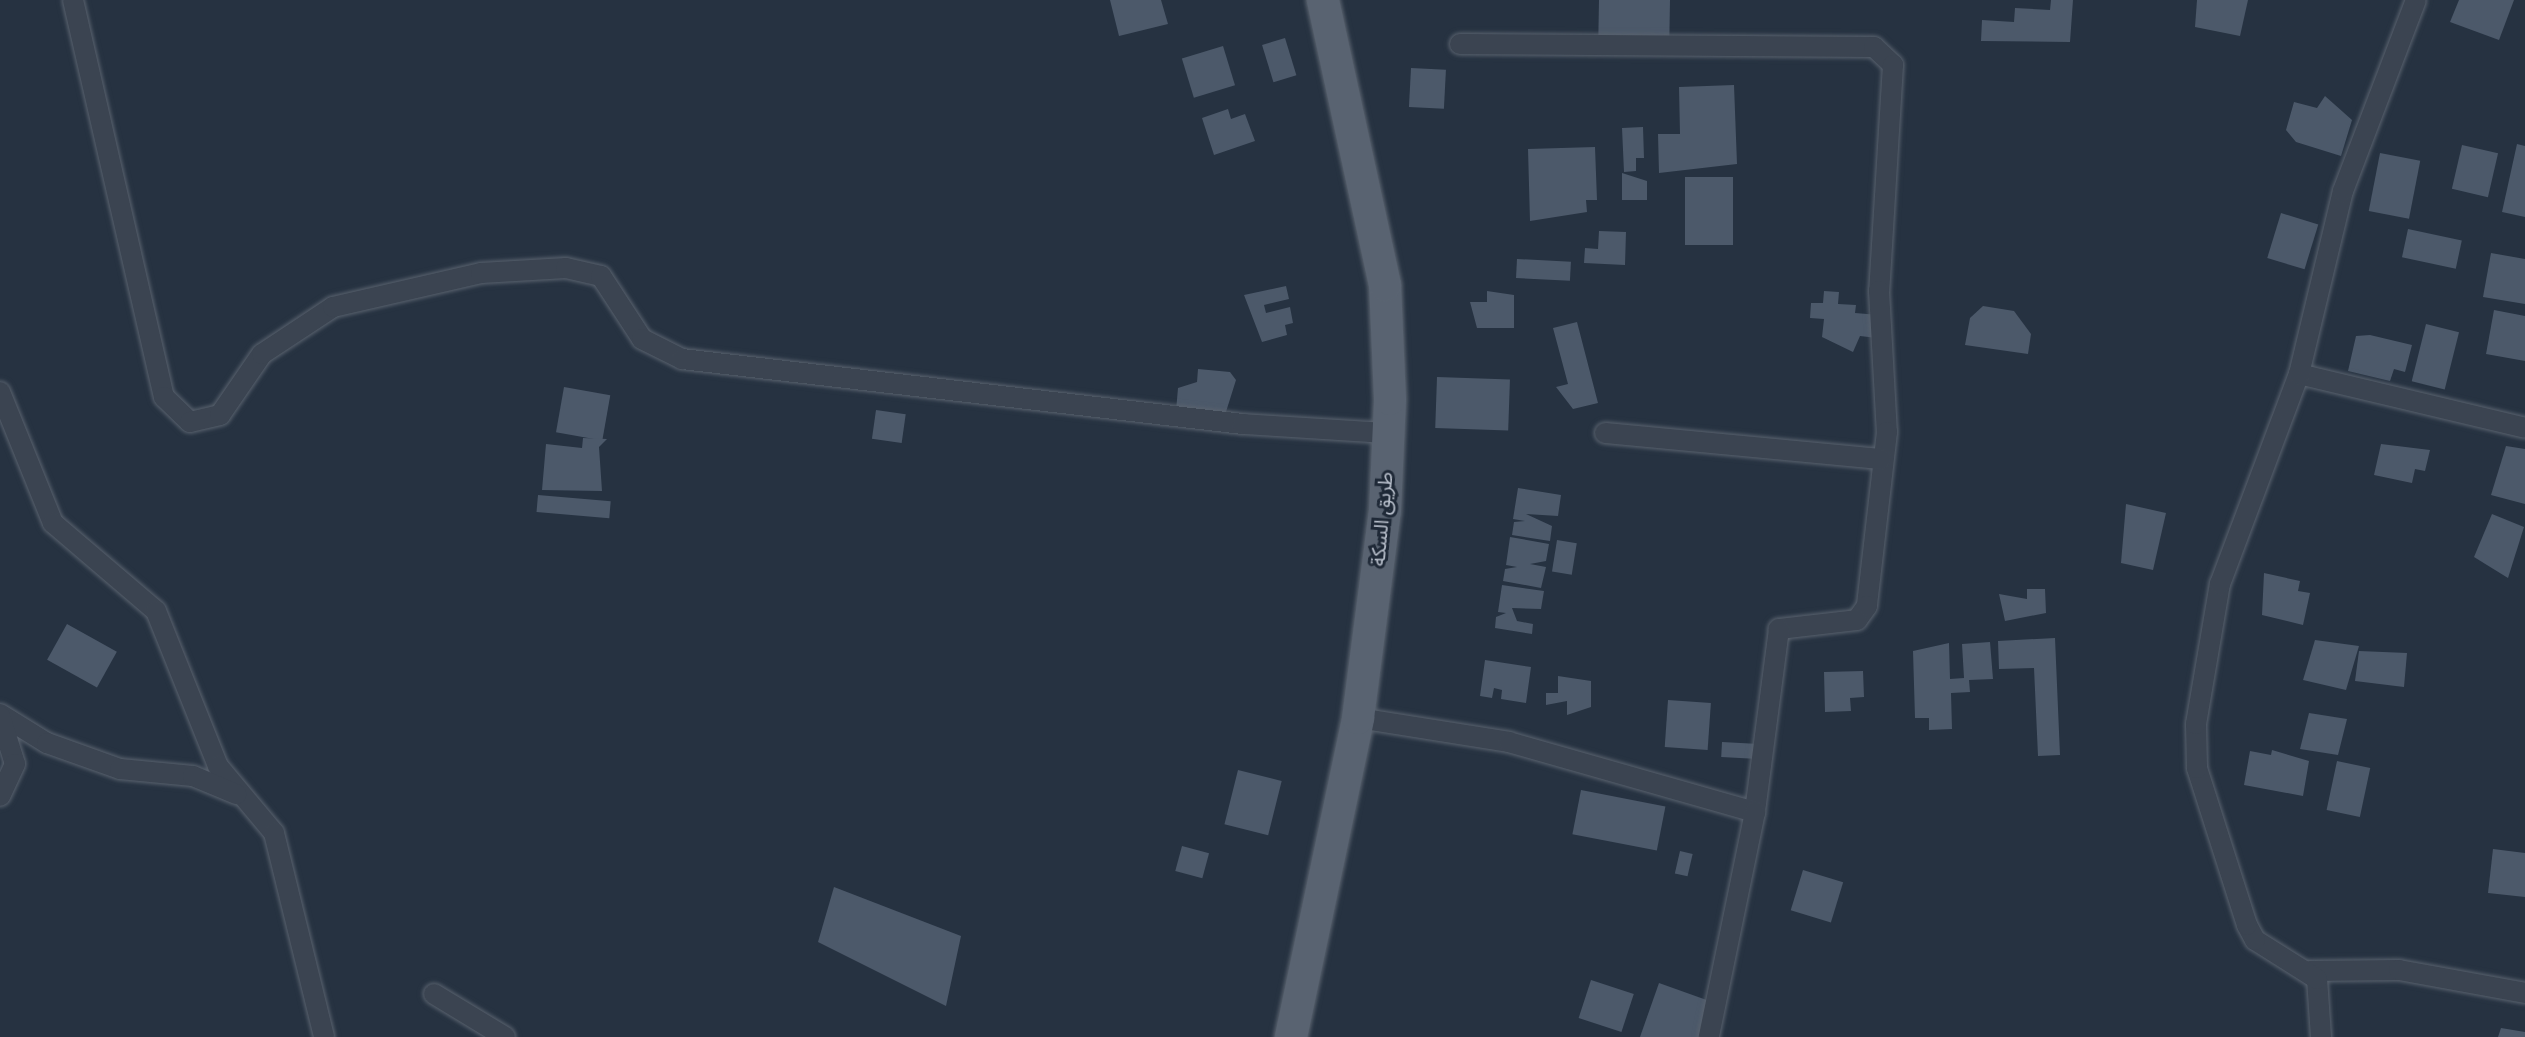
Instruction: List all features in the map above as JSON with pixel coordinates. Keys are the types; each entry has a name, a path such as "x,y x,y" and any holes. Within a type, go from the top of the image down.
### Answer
{"main road":[{"name":"طريق السكة","path":"1291,1037 1358,718 1388,433 1385,285 1323,0"}],"street":[{"path":"73,0 164,397 190,422 220,415 262,354 333,307 481,273 553,268 601,276 642,339 682,359 1243,424 1388,433"},
{"path":"2416,0 2326,241 2299,374 2220,584 2196,724 2197,768 2247,925 2264,947 2310,971 2399,970 2525,993"},
{"path":"1460,44 1886,50 1894,85 1879,291 1887,387 1864,616 1779,629 1755,812 1709,1037"},
{"path":"2299,374 2525,428"},
{"path":"0,392 53,523 156,611 218,766 246,798 281,850 324,1037"},
{"path":"1605,433 1881,459"},
{"path":"0,715 47,743 120,769 193,776 246,798"},
{"path":"0,715 15,764 0,796"},
{"path":"1358,718 1509,742 1755,812"},
{"path":"2310,971 2321,989 2321,1037"},
{"path":"434,994 505,1037"}],"building":[{"path":"1110,0 1161,0 1168,24 1119,36"},
{"path":"1599,0 1670,0 1669,41 1598,40"},
{"path":"2051,0 2073,0 2070,42 1981,41 1982,20 2014,22 2015,8 2050,10"},
{"path":"2197,0 2248,0 2240,36 2195,27"},
{"path":"2459,0 2514,0 2499,40 2450,22"},
{"path":"1285,38 1296,75 1273,82 1262,45"},
{"path":"1223,46 1235,85 1194,98 1182,59"},
{"path":"1411,68 1446,70 1444,109 1409,107"},
{"path":"1734,85 1737,164 1659,173 1658,134 1680,134 1679,87"},
{"path":"2325,96 2352,120 2341,156 2296,142 2286,130 2294,102 2317,108"},
{"path":"1228,109 1231,119 1245,114 1255,141 1214,155 1202,118"},
{"path":"1643,127 1644,158 1636,158 1636,171 1624,172 1622,128"},
{"path":"2517,144 2525,146 2525,217 2502,212"},
{"path":"2462,145 2498,153 2488,197 2452,189"},
{"path":"1595,147 1597,200 1586,200 1587,212 1530,221 1528,149"},
{"path":"2380,153 2420,161 2409,219 2369,211"},
{"path":"1622,173 1647,181 1647,200 1622,200"},
{"path":"1685,177 1733,177 1733,245 1685,245"},
{"path":"2281,213 2318,224 2305,269 2267,258"},
{"path":"2408,229 2462,240 2456,269 2402,257"},
{"path":"1599,231 1626,232 1625,265 1584,263 1585,248 1598,249"},
{"path":"2491,253 2525,259 2525,304 2483,297"},
{"path":"1517,259 1571,262 1570,281 1516,278"},
{"path":"1286,286 1289,299 1264,305 1266,313 1290,307 1293,323 1285,325 1287,335 1262,342 1244,295"},
{"path":"1487,291 1514,295 1514,328 1477,328 1470,302 1487,302"},
{"path":"1824,291 1839,292 1838,304 1856,305 1855,313 1879,315 1877,338 1860,336 1853,352 1822,337 1824,319 1810,318 1811,303 1823,303"},
{"path":"1983,306 2014,311 2031,334 2028,354 1965,345 1970,318"},
{"path":"2494,310 2525,316 2525,361 2486,354"},
{"path":"1577,322 1598,403 1573,409 1556,387 1568,384 1553,328"},
{"path":"2426,324 2459,332 2445,389 2412,381"},
{"path":"2370,335 2412,345 2405,372 2394,369 2390,381 2348,371 2356,336"},
{"path":"1198,369 1230,372 1236,380 1225,415 1176,411 1178,388 1197,382"},
{"path":"1437,377 1510,380 1508,431 1435,428"},
{"path":"564,387 610,395 602,440 556,432"},
{"path":"876,410 906,414 902,443 872,439"},
{"path":"583,438 607,439 599,447 602,491 542,490 546,444 582,448"},
{"path":"2381,444 2430,450 2425,471 2415,469 2412,483 2374,475"},
{"path":"2506,446 2525,449 2525,504 2491,495"},
{"path":"1518,488 1561,495 1558,516 1526,514 1552,526 1550,541 1512,535 1514,522 1525,521 1513,519"},
{"path":"538,495 611,501 609,518 537,512"},
{"path":"2126,504 2166,513 2153,570 2121,563"},
{"path":"2492,514 2524,527 2508,578 2474,557"},
{"path":"1510,537 1549,544 1546,561 1530,564 1546,567 1541,588 1503,581 1505,569 1517,567 1506,565"},
{"path":"1557,540 1577,543 1572,575 1552,572"},
{"path":"2264,573 2300,581 2298,591 2310,593 2303,625 2262,615"},
{"path":"1502,585 1544,591 1541,609 1512,608 1517,621 1533,624 1532,634 1495,628 1496,617 1506,613 1498,612"},
{"path":"2027,589 2045,589 2046,613 2005,621 1999,594 2027,599"},
{"path":"67,624 117,652 97,687 47,660"},
{"path":"2055,638 2060,755 2038,756 2034,668 1999,669 1998,641"},
{"path":"2315,640 2359,646 2346,690 2303,680"},
{"path":"1990,642 1993,679 1969,680 1970,692 1951,693 1952,729 1929,730 1929,718 1915,718 1913,651 1949,643 1950,679 1964,678 1962,644"},
{"path":"2359,651 2407,653 2404,687 2355,681"},
{"path":"1485,660 1531,667 1526,703 1501,699 1502,690 1494,688 1492,698 1480,696"},
{"path":"1863,671 1864,697 1850,698 1851,711 1825,712 1824,672"},
{"path":"1558,676 1591,681 1591,707 1567,715 1567,701 1546,705 1546,693 1558,693"},
{"path":"1668,700 1711,703 1708,750 1665,747"},
{"path":"2309,713 2347,719 2338,755 2300,749"},
{"path":"1722,742 1759,744 1758,759 1721,757"},
{"path":"2272,750 2309,761 2303,796 2244,785 2250,751 2271,755"},
{"path":"2337,761 2370,768 2360,817 2327,810"},
{"path":"1238,770 1282,781 1268,835 1224,824"},
{"path":"1581,790 1665,806 1657,851 1572,834"},
{"path":"1182,846 1209,853 1202,878 1175,871"},
{"path":"2493,849 2525,853 2525,897 2488,893"},
{"path":"1680,851 1693,854 1687,876 1675,873"},
{"path":"1803,870 1843,882 1831,922 1791,910"},
{"path":"834,887 961,936 946,1006 818,942"},
{"path":"1591,980 1634,994 1621,1032 1579,1018"},
{"path":"1659,983 1715,1003 1703,1037 1640,1037"},
{"path":"2501,1028 2525,1032 2525,1037 2498,1037"}]}
